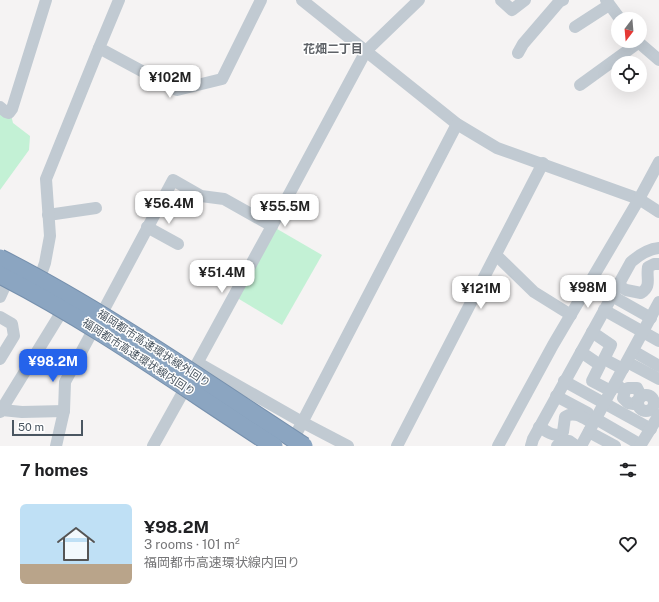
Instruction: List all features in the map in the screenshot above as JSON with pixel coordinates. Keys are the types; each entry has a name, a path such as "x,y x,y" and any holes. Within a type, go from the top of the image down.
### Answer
{"highway":[{"name":"福岡都市高速環状線外回り","path":"0,258 41,278 88,305 299,443"},
{"name":"福岡都市高速環状線内回り","path":"2,286 32,292 79,318 274,446"}],"street":[{"path":"0,107 9,113 12,109 46,0"},
{"path":"39,280 45,263 50,236 46,179 119,0"},
{"path":"99,48 178,90 222,79 261,0"},
{"path":"302,0 457,124 497,148 543,163 639,199 659,212"},
{"path":"190,374 198,363 366,51 419,0"},
{"path":"502,0 512,10 525,0"},
{"path":"518,53 528,38 559,2 563,0"},
{"path":"575,27 607,2 615,12"},
{"path":"580,85 629,48"},
{"path":"644,48 659,60"},
{"path":"299,443 302,422 457,124"},
{"path":"498,446 659,162"},
{"path":"397,446 543,163"},
{"path":"101,316 173,180 201,196 224,199 272,226"},
{"path":"48,215 96,208"},
{"path":"147,227 178,244"},
{"path":"531,446 533,439 564,381 630,262 640,254 659,248"},
{"path":"496,255 534,292 571,315"},
{"path":"618,285 626,290 641,293 646,289 648,283 648,267 654,264 659,264"},
{"path":"612,296 634,304 651,318"},
{"path":"64,411 22,412 2,404 71,297"},
{"path":"557,446 562,440 582,445 604,404 617,389 623,368 658,306"},
{"path":"604,310 659,341"},
{"path":"0,317 12,324 14,336 0,359"},
{"path":"592,332 611,345 604,359 623,368 659,379"},
{"path":"56,446 64,411 65,382 91,334"},
{"path":"633,351 659,366"},
{"path":"540,427 552,434 559,435 563,432 565,417 574,414 614,435 641,445 650,429 657,412 645,411 640,408 638,405 640,394 637,388 617,389 592,381 600,365 581,352"},
{"path":"198,363 302,422 348,446"},
{"path":"623,368 659,394"},
{"path":"564,381 650,429"},
{"path":"583,391 584,411"},
{"path":"153,446 182,394"},
{"path":"556,396 584,411 593,423"}],"green space":[{"path":"0,106 11,115 13,123 30,136 29,150 0,190"},
{"path":"272,226 322,255 282,325 234,296"}],"district":[{"name":"花畑二丁目","path":"333,49"}]}
